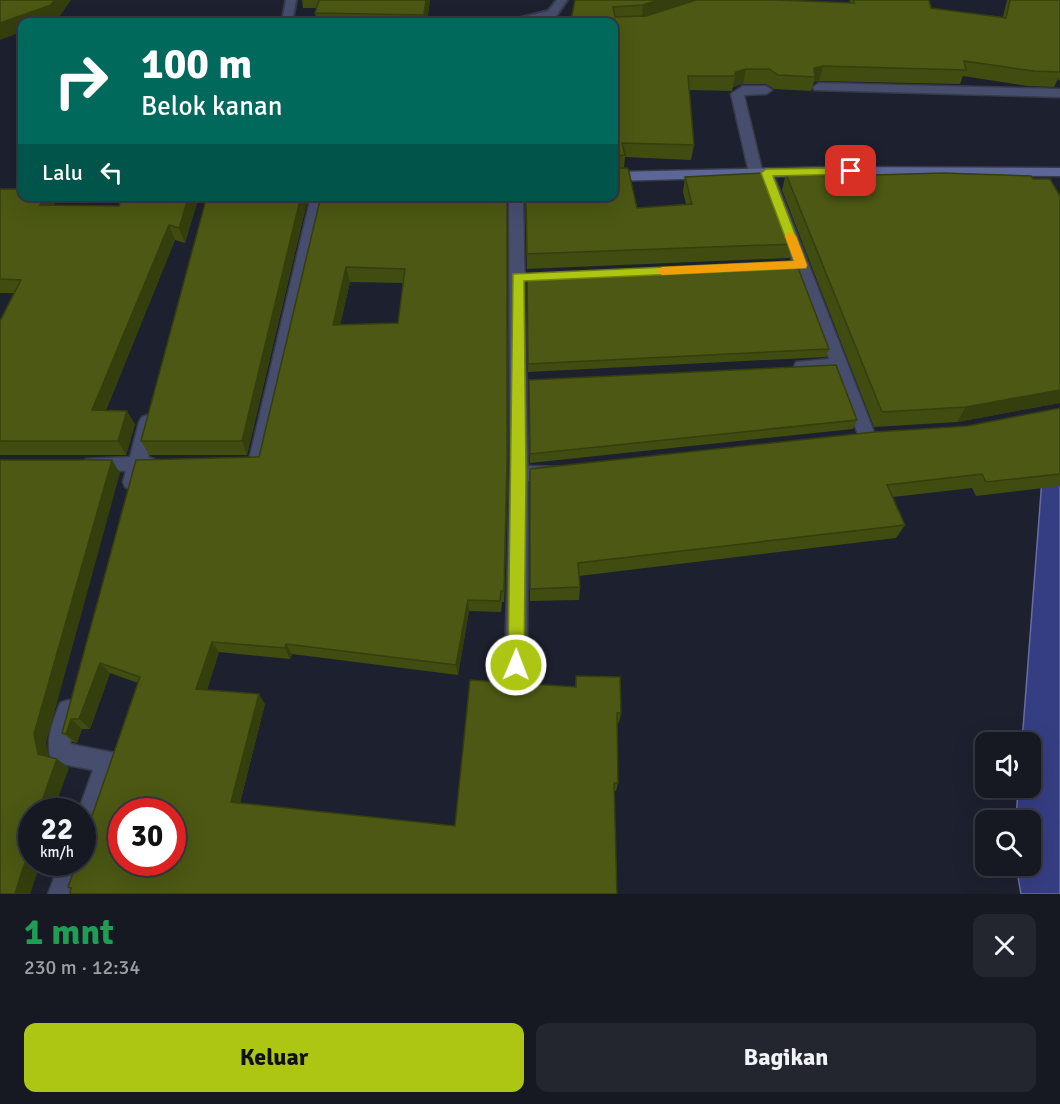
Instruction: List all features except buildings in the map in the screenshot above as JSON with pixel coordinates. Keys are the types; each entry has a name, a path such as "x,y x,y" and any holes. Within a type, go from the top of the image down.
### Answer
{"main road":[{"path":"618,177 761,173 1040,177 1060,172"}],"street":[{"path":"819,87 1060,93"},
{"path":"766,90 743,90 737,94 761,173 867,437"},
{"path":"241,466 257,464 317,201"},
{"path":"516,201 524,277 525,381 519,474 516,665"},
{"path":"780,368 839,365"},
{"path":"127,497 153,406"},
{"path":"843,440 889,436"},
{"path":"72,464 171,464"},
{"path":"519,474 571,470"},
{"path":"75,688 58,751 60,754 107,761 94,798"},
{"path":"60,894 67,876"}],"lane":[{"path":"287,18 291,0"},
{"path":"530,18 552,14 562,0"}],"water":[{"path":"1060,458 1060,894 1021,894 1018,876 1041,876 1041,810 1017,810 1017,798 1041,798 1041,732 1023,732 1043,466"}],"slow traffic":[{"path":"662,271 801,265 790,236"}],"route":[{"path":"516,665 519,474 518,277 801,265 766,173 851,171"}]}
